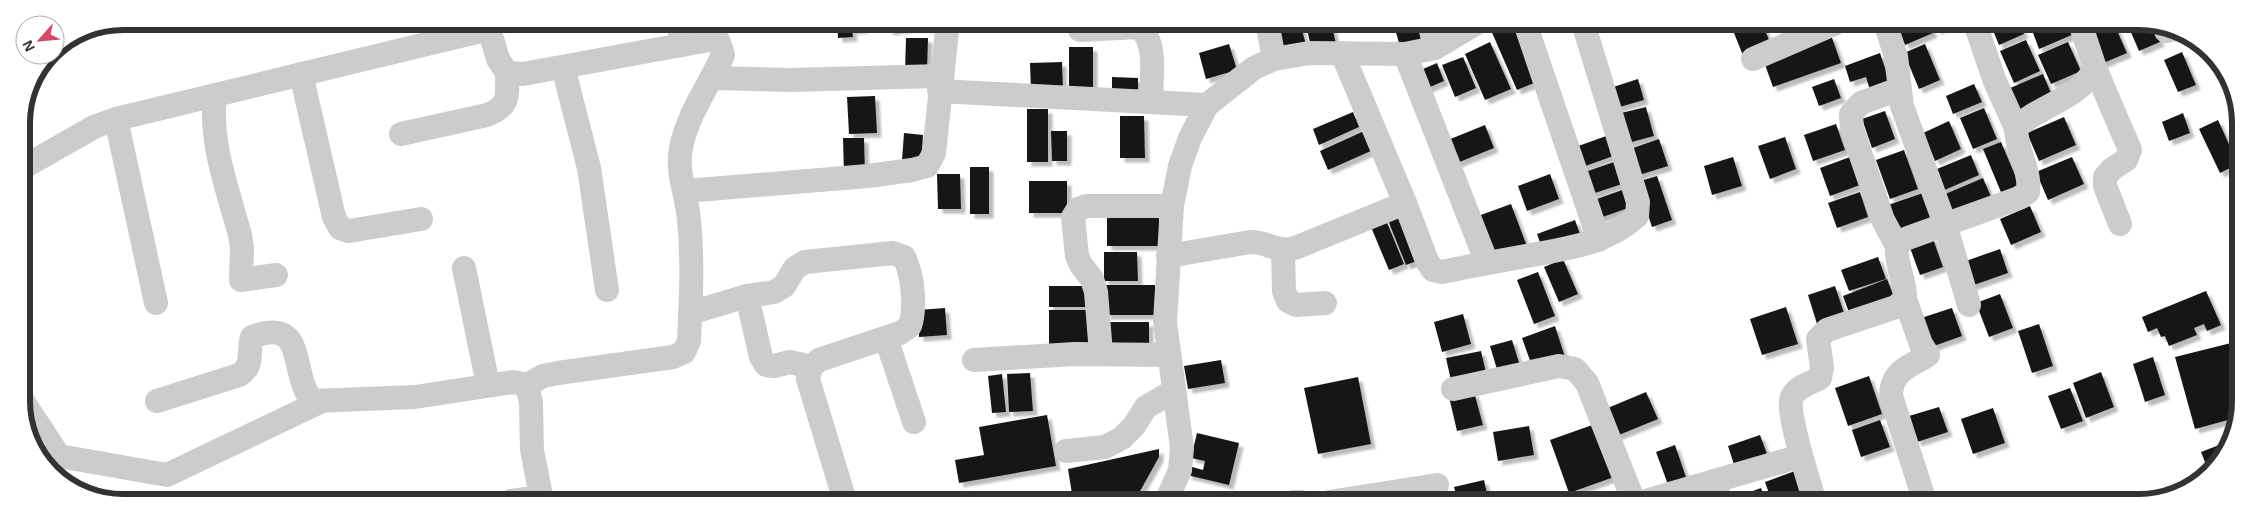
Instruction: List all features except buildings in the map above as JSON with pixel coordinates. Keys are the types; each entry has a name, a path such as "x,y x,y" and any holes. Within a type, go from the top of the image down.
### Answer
{"street":[{"path":"30,163 94,127 116,119 301,74 469,30"},
{"path":"401,134 487,115 500,110 507,100 508,73 498,58 490,30"},
{"path":"681,30 682,45"},
{"path":"685,191 868,176 927,166 934,153 947,30"},
{"path":"1142,30 1147,34 1150,45 1151,100"},
{"path":"1269,30 1274,59"},
{"path":"1431,30 1435,48"},
{"path":"1170,494 1180,470 1182,448 1164,322 1172,206 1180,166 1190,138 1208,105 1254,68 1274,59 1309,53 1405,54 1435,48 1464,30"},
{"path":"1528,30 1599,240"},
{"path":"1342,53 1405,203 1427,261 1433,270 1442,272 1599,240 1626,227 1637,216 1638,202 1585,30"},
{"path":"1753,59 1820,30"},
{"path":"1887,30 1896,56 1898,89 1902,106 1945,224 1968,304"},
{"path":"1897,246 1905,239 2019,198 2028,192 2030,180 2016,141 2016,128 1994,79 1977,30"},
{"path":"2082,30 2095,68 2130,150 2126,160 2104,177 2105,186 2120,224"},
{"path":"157,401 240,375 248,370 251,361 249,346 252,337 280,332 288,336 292,345 306,393 312,401 320,402 437,395 513,382 526,385 543,376 673,357 684,352 689,342 691,245 685,191 679,170 680,150 686,127 713,78 723,55 719,42 709,40 523,74 508,73"},
{"path":"1405,54 1487,263"},
{"path":"563,67 589,168 607,290"},
{"path":"2016,128 2025,118 2063,98 2090,79 2095,68"},
{"path":"301,74 334,217 340,228 349,231 421,219"},
{"path":"713,78 940,84 1208,105"},
{"path":"1898,89 1861,103 1851,114 1852,129 1880,211 1897,246 1896,257 1906,289 1905,300 1928,355 1896,374 1891,383 1891,396 1922,494"},
{"path":"214,95 212,116 214,134 242,248 241,280 276,275"},
{"path":"116,119 156,303"},
{"path":"1168,256 1250,242 1262,242 1283,251 1405,203"},
{"path":"1101,353 1096,292 1092,279 1081,265 1077,256 1074,216 1078,209 1087,206 1172,206"},
{"path":"1283,251 1284,292 1288,301 1296,305 1324,303"},
{"path":"690,313 747,296 774,292 784,286 795,268 805,262 893,253 904,257 908,266 913,316 910,326 886,338 819,360 811,367 808,379 843,494"},
{"path":"464,268 488,385"},
{"path":"747,296 761,357 766,365 774,366 790,362 811,367"},
{"path":"1813,494 1801,456 1790,408 1790,398 1798,389 1820,378 1822,368 1818,339 1827,330 1896,307 1905,300"},
{"path":"886,338 914,422"},
{"path":"974,360 1101,353 1168,354"},
{"path":"1453,389 1559,366 1575,370 1587,382 1631,494"},
{"path":"526,385 531,403 532,450 541,494"},
{"path":"1066,451 1105,447 1122,438 1134,426 1146,407 1174,391"},
{"path":"31,413 59,456 167,475 320,402"},
{"path":"1702,494 1717,492 1801,456"},
{"path":"1380,494 1437,485"}]}
